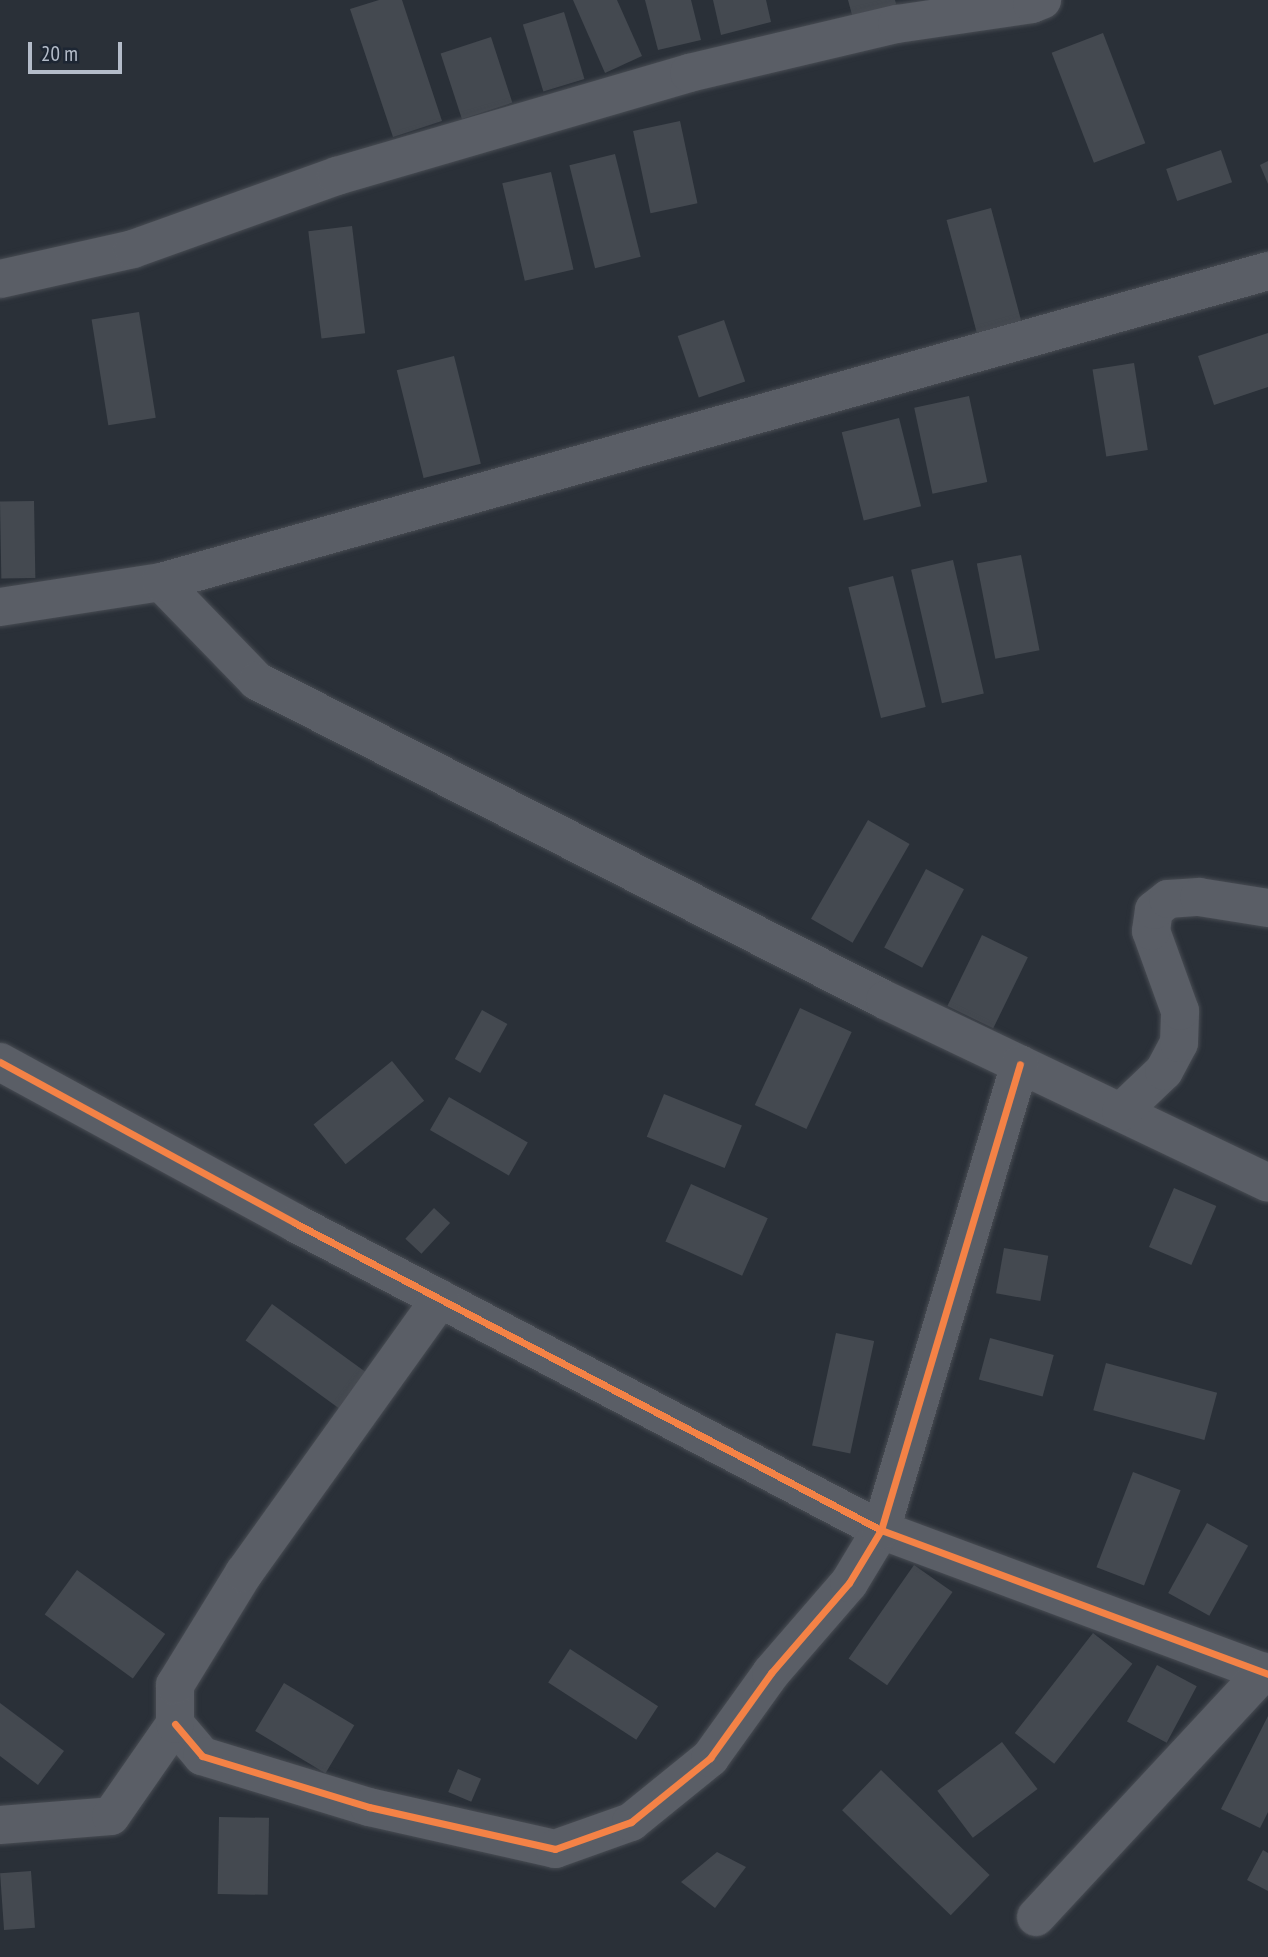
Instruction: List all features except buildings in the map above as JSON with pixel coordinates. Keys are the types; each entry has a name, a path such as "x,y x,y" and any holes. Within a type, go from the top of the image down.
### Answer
{"street":[{"path":"0,279 133,249 337,176 690,73 897,24 1032,4 1042,0"},
{"path":"0,607 161,582 1268,271"},
{"path":"161,582 257,681 886,1000 1268,1183"},
{"path":"1122,1112 1164,1072 1179,1043 1180,1011 1151,931 1154,910 1168,899 1199,897 1268,908"},
{"path":"0,1062 440,1299 881,1530 1266,1673 1036,1917"},
{"path":"175,1724 202,1756 369,1807 555,1849 631,1822 710,1758 771,1673 849,1583 881,1530 1020,1064"},
{"path":"0,1825 111,1816 175,1724 175,1685 244,1573 440,1299"}],"cycle path":[{"path":"0,1062 295,1223 881,1530 1268,1674"},
{"path":"175,1724 202,1756 369,1807 555,1849 631,1822 710,1758 771,1673 849,1583 881,1530 1020,1064"}]}
